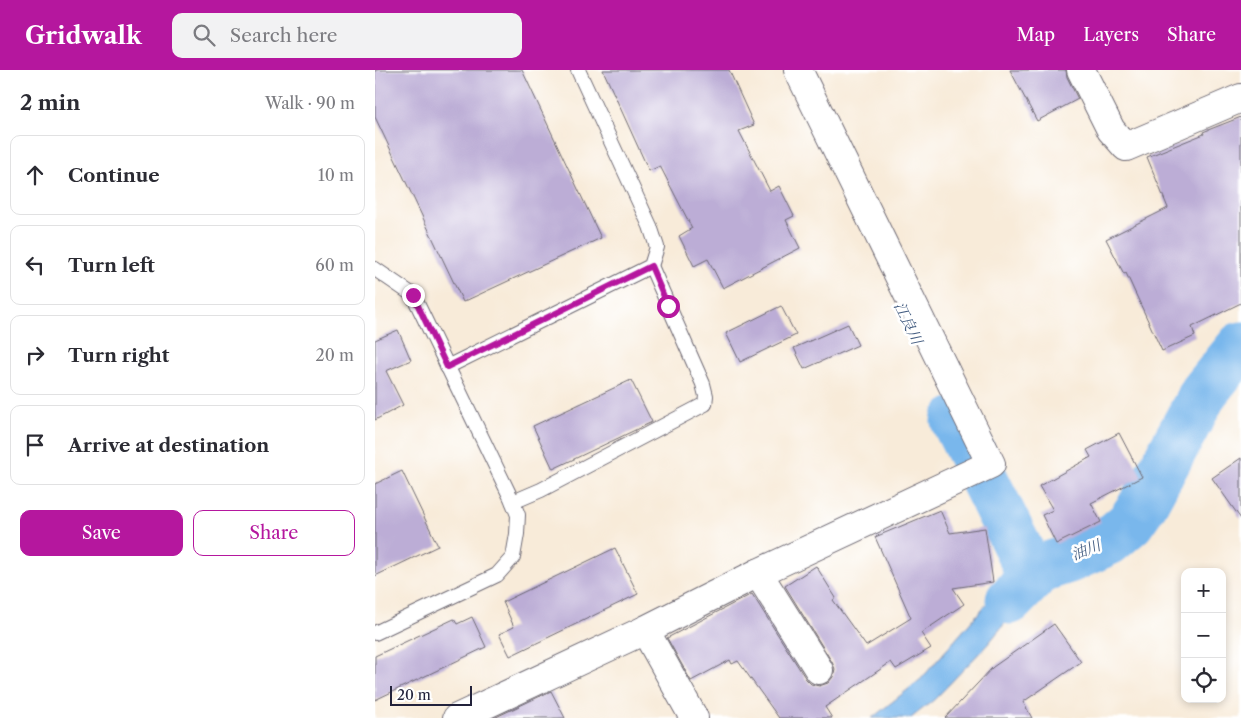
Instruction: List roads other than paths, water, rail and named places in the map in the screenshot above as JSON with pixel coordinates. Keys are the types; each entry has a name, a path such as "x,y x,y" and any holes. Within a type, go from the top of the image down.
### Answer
{"street":[{"path":"457,718 499,710 645,630 758,573 991,464 798,70"},
{"path":"1081,70 1111,130 1126,147 1241,98"},
{"path":"758,573 819,670"},
{"path":"645,630 694,718"}],"lane":[{"path":"513,502 541,490 705,404 707,396 651,266 657,247 650,226 578,70"},
{"path":"447,367 651,266"},
{"path":"375,269 413,295 518,514 513,557 497,575 375,633"}],"water":[{"path":"1032,576 1022,602 988,644 935,699 911,718 872,718 921,679 1003,585"}],"waterway":[{"name":"油川","path":"1010,600 1041,568 1069,559 1109,541 1130,523 1144,503 1204,392 1241,346"},
{"name":"江良川","path":"955,421 1032,576"}]}
